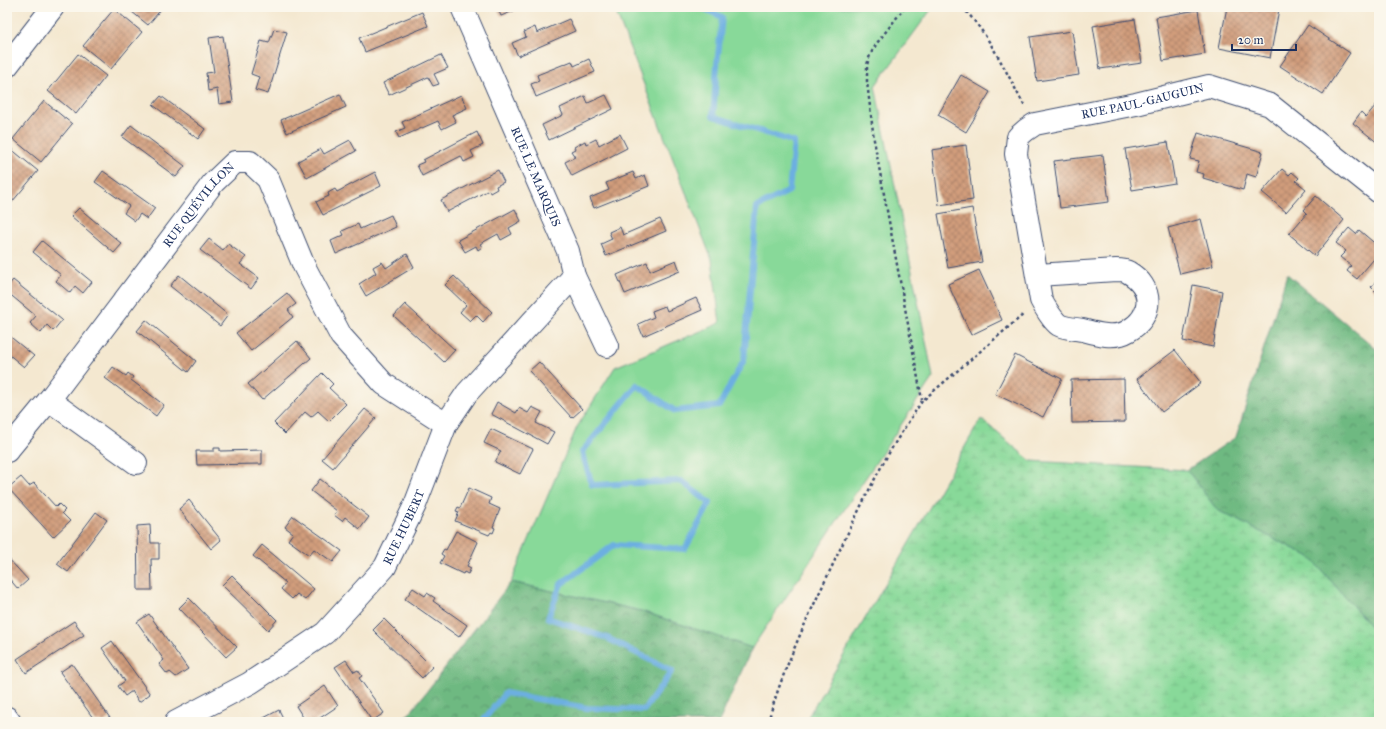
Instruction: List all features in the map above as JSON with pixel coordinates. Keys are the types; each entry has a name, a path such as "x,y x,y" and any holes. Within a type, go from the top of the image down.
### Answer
{"street":[{"path":"7,66 53,7"},
{"name":"RUE LE MARQUIS","path":"462,7 568,251 574,276 607,346"},
{"name":"RUE PAUL-GAUGUIN","path":"1037,275 1116,270 1127,271 1142,284 1146,292 1148,303 1145,315 1128,332 1102,335 1059,324 1045,308 1041,300 1016,154 1018,137 1035,124 1136,104 1210,86 1270,105 1379,192"},
{"name":"RUE QUÉVILLON","path":"7,451 49,400 213,183 235,162 250,162 268,179 304,266 341,336 384,384 446,424"},
{"name":"RUE HUBERT","path":"176,722 250,682 324,633 385,567 415,505 446,424 467,392 574,276"},
{"path":"49,400 136,463"},
{"path":"7,718 10,722"}],"path":[{"path":"905,7 877,43 870,55 867,65 867,82 874,140 922,401"},
{"path":"962,7 988,40 1035,124"},
{"path":"768,722 784,673 800,633 885,459 922,401 1041,300"}],"green space":[{"path":"614,7 933,7 875,86 933,377 752,648 641,611 511,582 577,427 615,367 720,323 712,260"},
{"path":"1287,274 1379,351 1379,636 1310,557 1217,510 1187,470 1236,437"},
{"path":"981,419 1031,461 1187,470 1217,510 1310,557 1379,636 1379,722 805,722"},
{"path":"511,582 641,611 752,648 719,722 397,722 410,713"}],"building":[{"path":"126,7 163,7 148,25"},
{"path":"497,7 523,7 501,16"},
{"path":"1227,7 1268,7 1279,9 1270,58 1219,48"},
{"path":"114,9 142,32 111,69 83,46"},
{"path":"1198,10 1205,54 1163,61 1156,17"},
{"path":"422,12 428,26 365,52 359,38"},
{"path":"569,19 575,31 518,56 512,43 526,37 524,32 535,27 537,33"},
{"path":"1135,19 1142,63 1100,69 1093,26"},
{"path":"1308,25 1350,53 1323,94 1280,66"},
{"path":"274,29 287,32 268,94 255,90 259,77 251,74 261,41 269,43"},
{"path":"1072,31 1079,75 1037,81 1030,37"},
{"path":"223,36 233,102 219,104 217,89 208,91 206,73 214,72 209,38"},
{"path":"78,54 106,76 76,114 48,91"},
{"path":"441,55 448,68 434,74 439,84 433,86 428,77 389,95 383,83"},
{"path":"589,59 595,72 536,97 531,84 539,81 537,75 572,61 574,66"},
{"path":"961,75 990,92 966,132 938,115"},
{"path":"340,94 346,107 287,133 281,120"},
{"path":"461,95 467,108 452,115 456,122 442,129 438,121 399,138 396,132 405,128 402,122"},
{"path":"606,95 613,109 549,140 542,125 563,115 560,108 585,96 588,103"},
{"path":"161,96 205,129 198,139 153,105"},
{"path":"44,101 72,124 41,162 13,139"},
{"path":"1376,105 1379,107 1379,144 1353,123 1361,112 1366,117"},
{"path":"131,125 185,166 176,177 122,137"},
{"path":"477,132 483,145 471,151 474,157 464,162 461,156 422,176 417,165 424,162 423,160"},
{"path":"1198,133 1263,152 1256,177 1247,174 1243,190 1203,178 1204,174 1196,172 1199,161 1190,159"},
{"path":"620,134 627,148 572,176 565,162 575,157 571,151 575,149 574,147 585,141 586,144 596,139 599,145"},
{"path":"350,140 356,151 307,178 298,161 321,149 324,154"},
{"path":"1168,142 1175,183 1132,190 1125,149"},
{"path":"966,145 973,200 939,205 932,150"},
{"path":"10,148 38,171 7,208 7,152"},
{"path":"1103,155 1109,202 1060,208 1054,161"},
{"path":"1282,169 1289,175 1292,172 1299,178 1296,181 1306,189 1286,212 1262,192"},
{"path":"498,170 504,182 496,186 497,189 490,193 489,190 447,212 441,200"},
{"path":"103,171 155,208 147,219 140,214 135,221 124,213 129,206 95,182"},
{"path":"375,172 381,186 323,215 316,202 329,196 328,193 335,189 337,192"},
{"path":"633,172 636,179 645,175 649,186 594,208 590,198 609,190 606,183"},
{"path":"1316,196 1344,220 1315,256 1289,234 1307,213 1304,210"},
{"path":"79,208 122,244 114,253 71,216"},
{"path":"972,208 982,262 948,268 938,214"},
{"path":"515,209 521,221 509,228 512,234 501,240 498,234 480,244 482,247 478,250 476,246 465,252 458,240"},
{"path":"391,215 396,227 336,254 331,241 344,235 342,231 358,224 360,229"},
{"path":"660,219 666,231 606,256 601,244 612,239 609,232 620,227 623,235"},
{"path":"1201,219 1213,266 1180,274 1168,228"},
{"path":"1349,228 1356,234 1359,230 1379,247 1377,250 1379,253 1357,279 1347,271 1351,266 1340,257 1346,251 1336,243"},
{"path":"209,239 223,250 228,244 246,257 240,264 259,278 251,289 200,250"},
{"path":"42,241 92,282 83,293 75,286 70,293 56,281 61,275 33,252"},
{"path":"407,254 414,267 366,296 359,284 376,273 373,267 382,262 386,268"},
{"path":"676,260 680,271 625,294 617,275 647,262 650,271"},
{"path":"979,270 1002,320 971,335 948,284"},
{"path":"179,275 228,315 220,326 170,286"},
{"path":"454,276 492,312 483,322 476,315 470,321 460,312 466,305 445,285"},
{"path":"1379,277 1379,295 1371,287"},
{"path":"13,280 62,320 53,331 47,325 41,333 30,323 36,316 7,292 7,287"},
{"path":"1193,285 1222,291 1213,347 1183,341"},
{"path":"287,293 296,304 288,310 293,317 251,351 236,333"},
{"path":"696,298 702,310 643,336 638,324 654,317 652,311 665,306 667,311"},
{"path":"405,304 455,350 444,362 394,316"},
{"path":"146,320 196,361 188,372 137,331"},
{"path":"7,334 34,356 24,367 7,353"},
{"path":"297,341 311,358 262,400 248,384"},
{"path":"1175,350 1201,383 1162,412 1137,379"},
{"path":"1015,355 1062,379 1043,417 995,394"},
{"path":"539,362 582,409 572,418 529,371"},
{"path":"113,367 126,376 128,373 133,377 131,380 164,405 156,416 105,378"},
{"path":"322,373 333,384 329,388 346,404 329,421 318,411 311,417 305,412 285,434 274,423"},
{"path":"1124,379 1125,422 1072,423 1071,380"},
{"path":"497,402 516,413 519,408 528,413 532,407 542,412 536,423 554,432 547,444 491,414"},
{"path":"365,409 376,418 333,468 322,459"},
{"path":"491,429 533,449 520,474 495,462 501,451 484,443"},
{"path":"214,448 220,448 220,451 262,450 262,464 197,465 196,451 214,451"},
{"path":"21,477 29,486 34,483 56,507 59,504 65,510 62,513 70,521 53,537 8,488"},
{"path":"320,479 369,517 360,529 345,517 342,521 334,515 337,511 311,491"},
{"path":"469,488 491,498 489,504 500,509 493,527 495,528 493,533 491,532 489,535 455,521 459,512 456,511 458,507 460,508"},
{"path":"189,500 221,540 211,549 179,509"},
{"path":"96,512 107,520 68,572 57,564"},
{"path":"293,516 342,551 333,562 314,549 309,555 288,540 293,533 285,527"},
{"path":"150,525 151,543 159,543 159,559 151,559 152,590 138,590 137,526"},
{"path":"456,531 478,542 467,566 471,568 468,574 464,572 463,574 440,563 444,556 441,554 444,549 446,550"},
{"path":"262,545 314,589 305,600 297,594 292,599 281,589 286,583 253,556"},
{"path":"7,557 28,580 18,589 7,576"},
{"path":"232,575 277,620 268,630 222,585"},
{"path":"413,588 425,596 427,593 435,598 433,601 467,625 459,637 405,599"},
{"path":"189,598 237,647 226,657 179,608"},
{"path":"149,614 188,669 176,677 170,672 167,674 159,664 164,660 137,622"},
{"path":"384,619 432,667 422,678 373,630"},
{"path":"74,621 84,635 26,673 17,659"},
{"path":"112,641 150,694 139,702 132,691 125,696 118,686 125,681 102,648"},
{"path":"346,660 354,672 358,670 362,676 359,678 384,713 372,721 335,667"},
{"path":"72,664 110,718 104,722 96,722 60,672"},
{"path":"325,686 338,706 314,722 306,722 296,706"},
{"path":"279,710 285,722 256,722"}],"waterway":[{"path":"482,722 505,693 587,708 644,710 672,671 607,638 548,618 561,584 614,545 685,549 710,503 681,481 592,485 582,452 637,385 675,411 719,406 744,360 757,207 789,191 794,142 713,116 722,17 701,7"}]}
